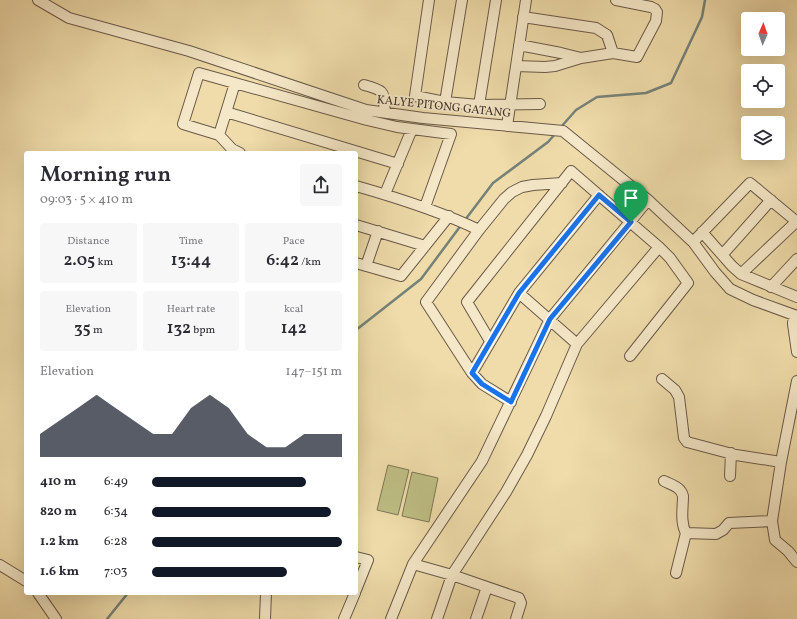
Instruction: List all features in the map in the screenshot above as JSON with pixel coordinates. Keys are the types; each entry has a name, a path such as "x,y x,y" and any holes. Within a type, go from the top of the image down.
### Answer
{"street":[{"name":"KALYE PITONG GATANG","path":"38,0 69,18 189,51 366,110 563,131 648,200 693,242 715,272 730,289 753,300 797,316"},
{"path":"429,0 415,96 445,102 479,105 540,104"},
{"path":"445,102 462,0"},
{"path":"479,105 496,0"},
{"path":"507,126 526,0"},
{"path":"516,66 555,66 581,58 613,53 637,57 657,17 657,12 651,7 616,0"},
{"path":"523,17 596,28 607,35 613,53"},
{"path":"519,45 581,58"},
{"path":"236,151 232,149 219,135 183,124 199,73 367,120 412,130 451,134 425,207"},
{"path":"219,135 235,83"},
{"path":"364,85 380,89 382,92 385,113"},
{"path":"226,112 355,151"},
{"path":"385,194 412,130"},
{"path":"358,152 398,164"},
{"path":"490,341 467,302 571,171 659,247 670,258 688,283 630,356"},
{"path":"511,402 482,384 472,373 426,302 475,228 512,192 522,187 533,185 562,183"},
{"path":"693,242 750,183 797,222 742,274"},
{"path":"358,187 425,207 475,228"},
{"path":"472,373 519,293 599,195"},
{"path":"391,619 413,564 482,462 550,319 648,200"},
{"path":"722,254 771,200"},
{"path":"378,231 361,265 401,276 449,216"},
{"path":"358,225 425,246"},
{"path":"702,232 732,266 742,274 797,297"},
{"path":"437,619 452,575 506,492 527,455 546,416 577,344 659,247"},
{"path":"772,287 797,259"},
{"path":"519,293 577,344"},
{"path":"797,319 793,324 797,352"},
{"path":"662,379 675,390 679,397 685,440 701,446 731,453 781,462"},
{"path":"797,381 781,462 772,521 775,540 797,562"},
{"path":"730,476 731,453"},
{"path":"664,482 678,488 682,492 683,496 682,521 686,533 676,573"},
{"path":"686,533 716,534 723,530 729,523 772,521"},
{"path":"358,558 368,560 358,585"},
{"path":"413,564 452,575 519,598 521,606 516,619"},
{"path":"0,565 24,580"},
{"path":"476,619 487,587"},
{"path":"39,595 56,619"},
{"path":"265,619 266,595"},
{"path":"344,619 354,595"}],"green space":[{"path":"388,465 409,470 398,515 377,510"},
{"path":"412,472 438,478 429,522 402,516"}],"waterway":[{"path":"561,127 576,110 597,97 646,93 671,83 702,17 705,0"},
{"path":"465,220 493,183 548,142 556,133"},
{"path":"358,328 421,279 462,224"},
{"path":"107,619 126,595"}],"route":[{"path":"599,195 631,222 550,319 511,402 482,384 472,373 519,293 599,195"}]}
